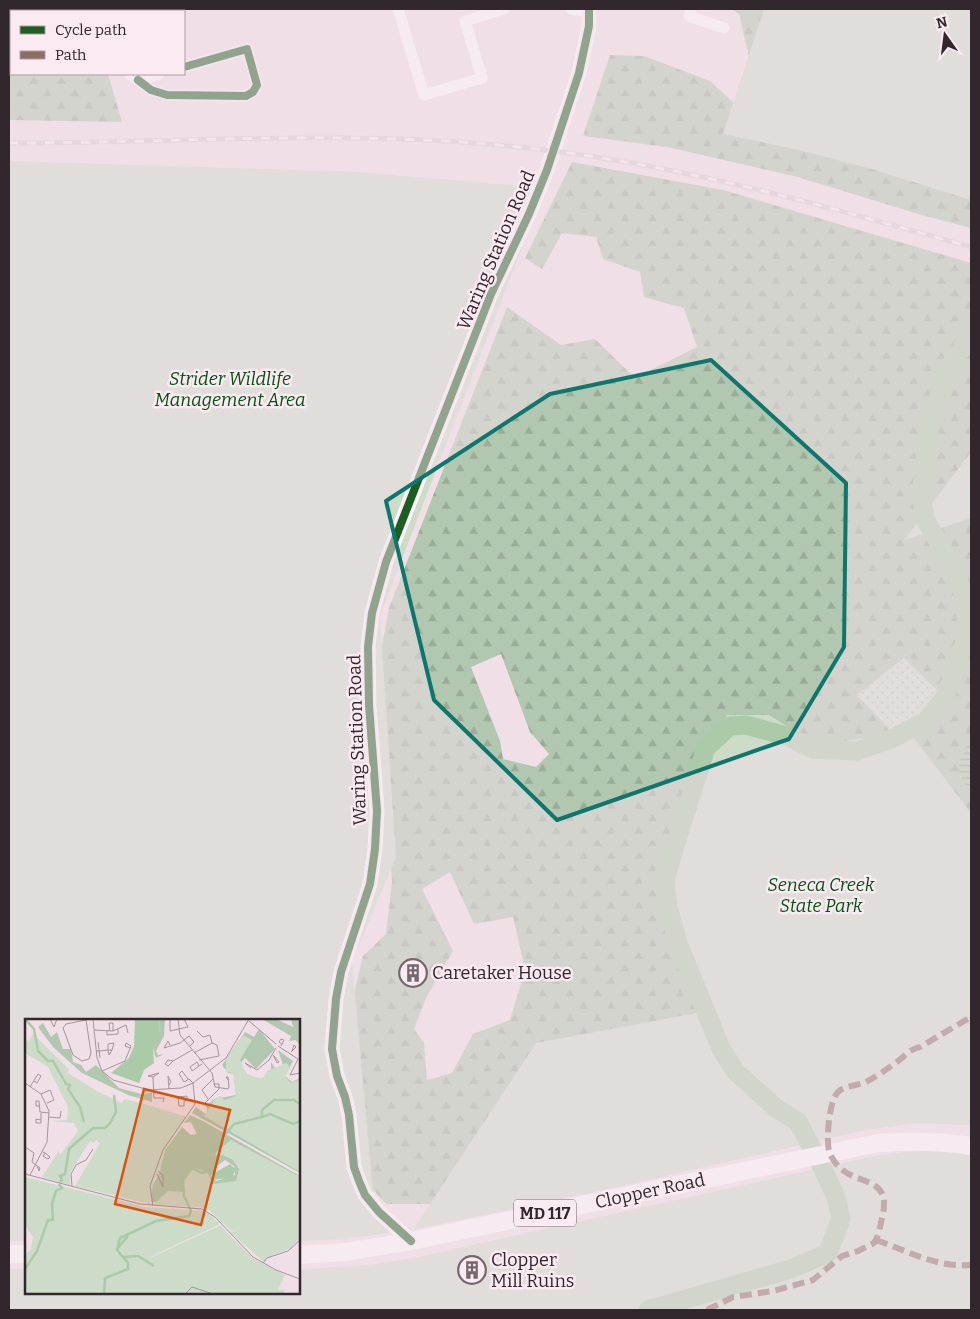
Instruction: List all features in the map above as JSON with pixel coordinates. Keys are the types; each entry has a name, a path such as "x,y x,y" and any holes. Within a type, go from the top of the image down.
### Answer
{"main road":[{"name":"Clopper Road","path":"300,1255 346,1252 411,1241 878,1143 911,1141 946,1142 971,1146"},
{"path":"9,1254 25,1254"}],"street":[{"path":"398,9 424,95 482,78 465,21 501,9"},
{"path":"571,9 589,10"},
{"path":"691,9 689,16 724,28"},
{"name":"Waring Station Road","path":"411,1241 379,1212 365,1195 359,1181 354,1167 349,1115 337,1076 332,1049 336,999 341,972 370,884 376,849 377,811 368,685 368,647 372,613 386,562 491,294 529,214 547,170 565,119 585,49 589,10"},
{"path":"134,77 151,90 167,95 246,96 253,92 257,85 247,49 185,67"},
{"path":"134,77 151,75"}],"highlighted area":[{"path":"711,360 846,483 844,647 789,739 557,820 434,700 386,501 550,394"}],"green space":[{"path":"731,9 971,9 971,228 918,214 798,177 667,147 583,136 610,55 644,56 710,81 748,116 759,99 739,14"},
{"path":"764,9 971,9 971,200 875,170 795,149 723,134"},
{"path":"9,37 10,75 108,75 122,122 9,120"},
{"name":"Strider Wildlife Management Area","path":"9,161 357,172 545,188 380,616 396,857 352,962 374,1203 413,1230 343,1239 300,1241 300,1019 25,1019 25,1241 9,1241"},
{"path":"572,162 723,190 971,263 971,738 963,753 960,776 971,790 971,1029 921,1121 806,1138 467,1204 386,1204 367,1183 345,1030 363,956 386,934 392,881 377,671 389,608 507,307 561,345 595,339 635,378 697,347 684,308 644,297 640,272 603,259 596,237 562,233 542,269 525,258","holes":["501,654 530,732 549,754 536,767 503,759 500,741 471,667","904,658 945,698 927,720 897,737 857,695","450,872 474,924 513,917 525,970 510,1020 473,1034 452,1073 427,1080 424,1043 414,1029 426,998 453,951 422,889"]},
{"path":"971,452 971,518 904,540"},
{"path":"904,658 945,697 927,720 896,737 857,695"},
{"name":"Seneca Creek State Park","path":"727,715 769,715 819,746 908,730 971,813 971,1125 917,1123 865,1130 622,1186 413,1230 536,1043 697,1013 660,869"},
{"path":"939,1150 971,1153 971,1310 9,1310 9,1269 25,1269 25,1294 300,1294 300,1270 367,1265 414,1258 879,1155"}],"shaded area":[{"path":"971,738 971,790 962,779 959,767"}],"waterway":[{"path":"648,1310 791,1269 828,1253 841,1219 836,1197 798,1122 776,1108 736,1072 721,1049 678,943 668,907 665,881 706,748 730,726 746,725 786,736 813,749 857,751 896,737 927,720 945,697 968,634 964,597 954,569 925,519 921,494 931,418 949,368 971,334"}],"railway":[{"path":"9,143 339,138 405,139 537,149 593,156 648,166 756,189 971,247"}],"marked path":[{"path":"707,1310 733,1297 773,1291 813,1280 842,1256 874,1243 882,1218 884,1204 882,1195 878,1188 846,1173 833,1160 828,1145 828,1129 832,1103 838,1092 844,1088 870,1080 911,1051 971,1017"},
{"path":"876,1240 934,1261 946,1264 971,1265"}],"cycle path":[{"path":"411,1241 379,1212 365,1195 359,1181 354,1167 349,1115 337,1076 332,1049 336,999 341,972 370,884 375,849 377,811 369,705 368,647 372,613 386,562 491,294 529,214 547,170 579,73 589,26 589,9"},
{"path":"138,80 151,90 167,95 246,96 253,92 257,85 247,49 185,67"}],"place":[{"name":"Caretaker House","path":"413,973"},
{"name":"Clopper Mill Ruins","path":"472,1270"}]}
